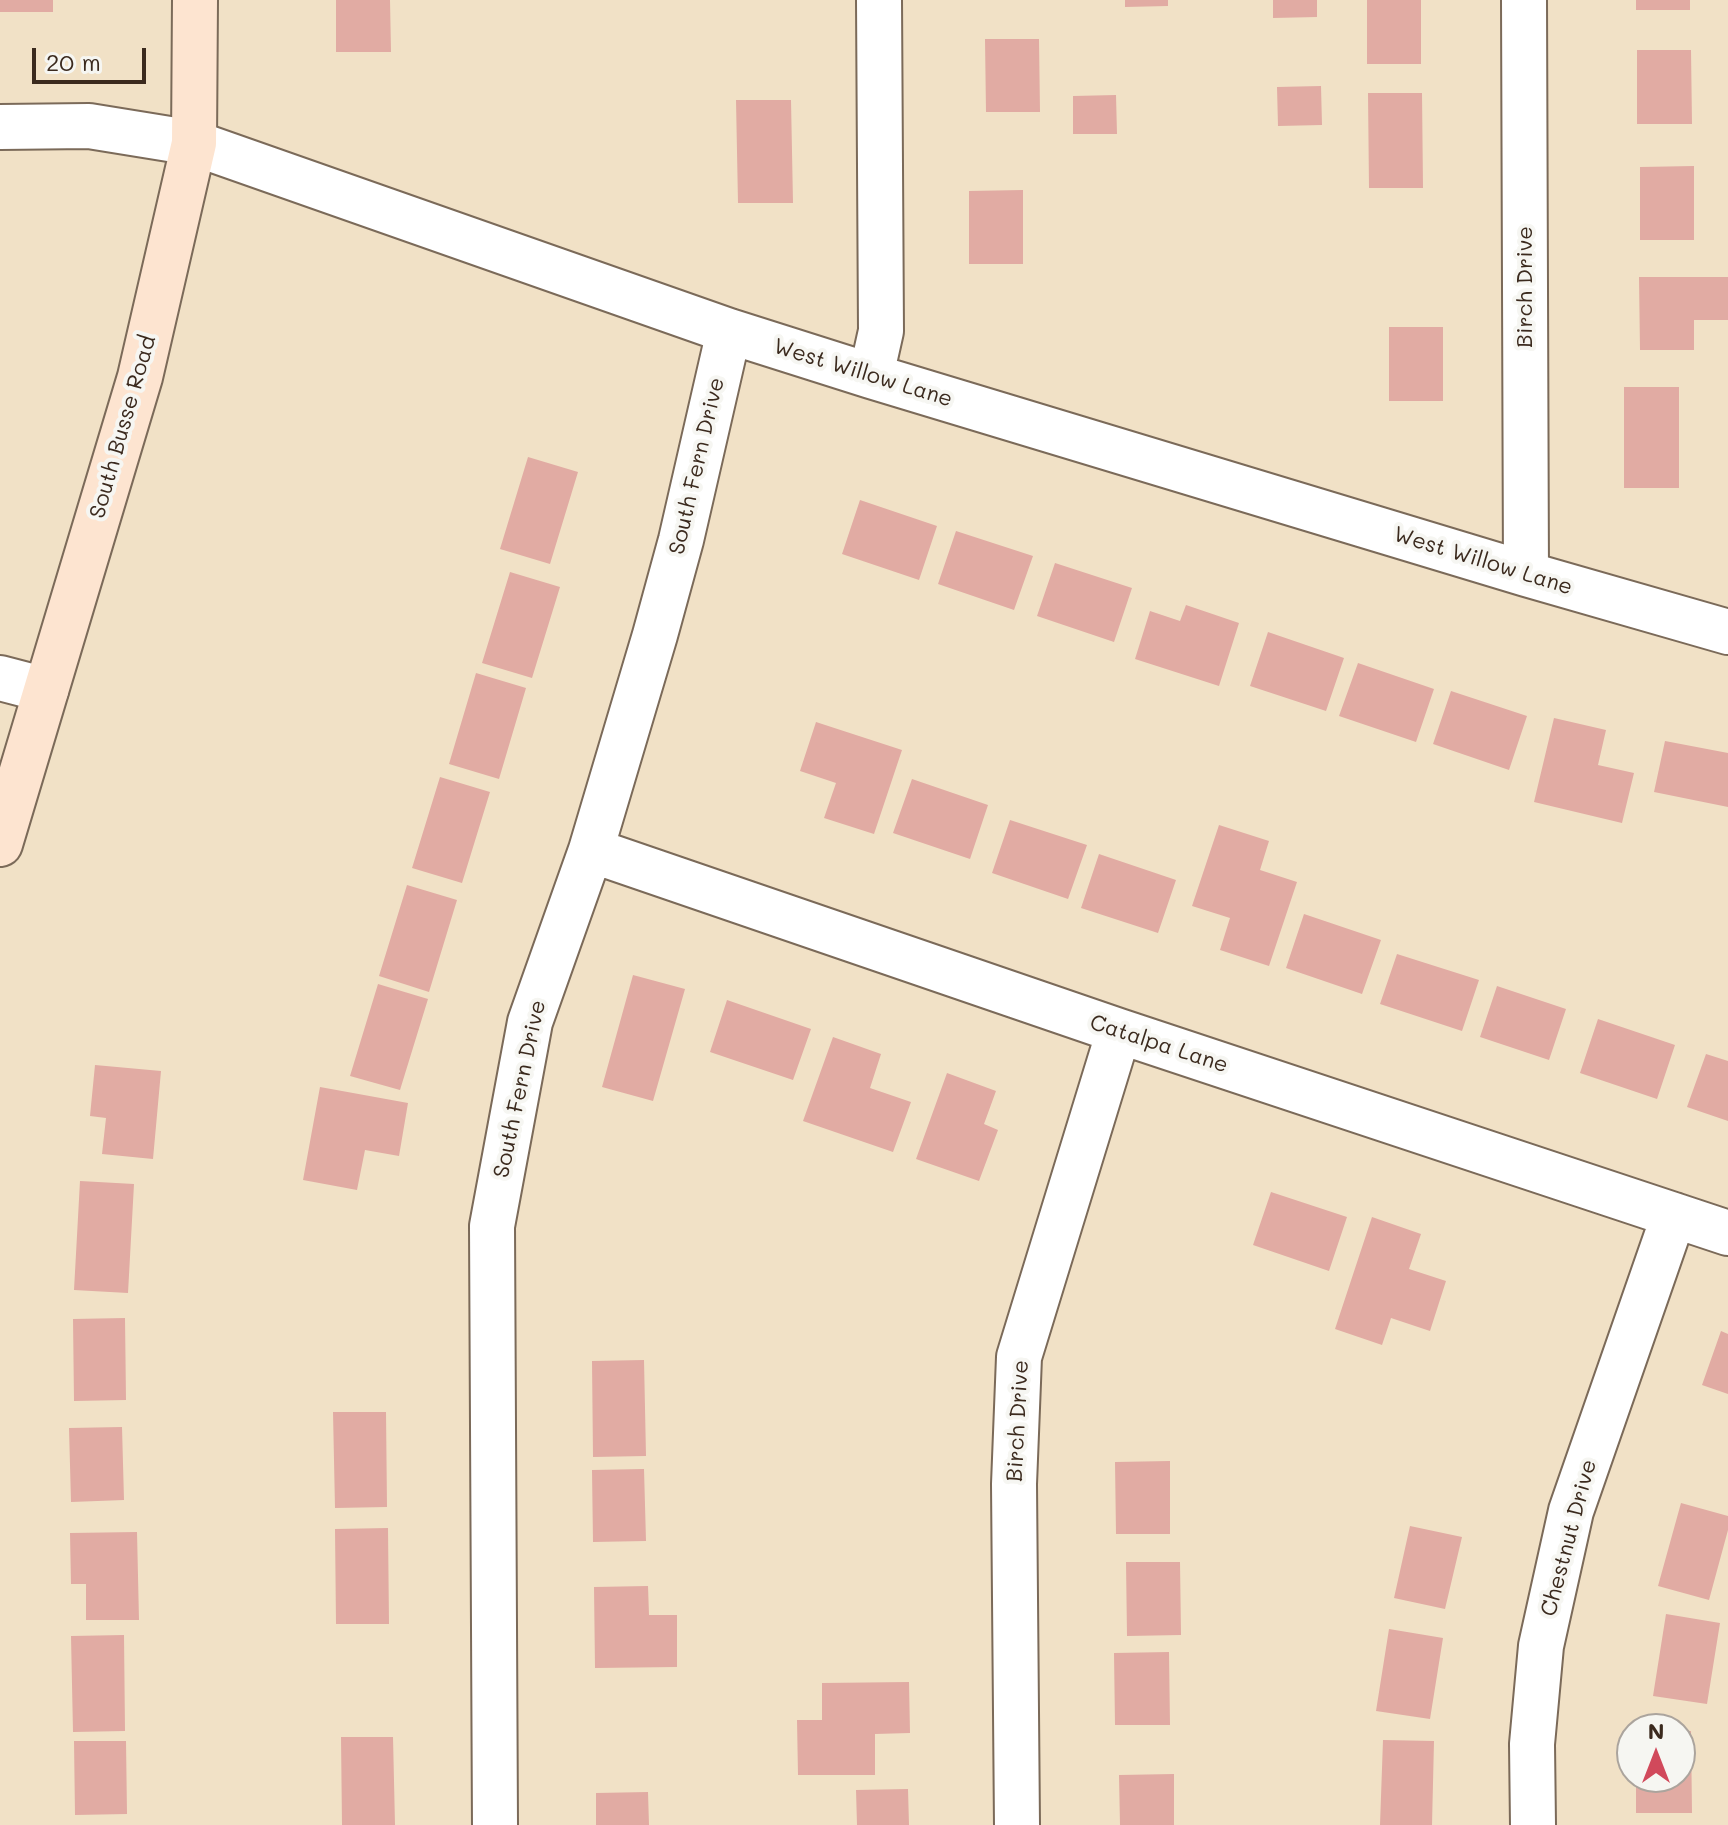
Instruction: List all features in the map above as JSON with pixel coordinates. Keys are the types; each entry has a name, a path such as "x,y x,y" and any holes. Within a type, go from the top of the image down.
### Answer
{"main road":[{"name":"South Busse Road","path":"0,844 140,377 194,143 195,0"}],"street":[{"path":"871,376 881,331 879,0"},
{"name":"Birch Drive","path":"1524,0 1526,574"},
{"name":"West Willow Lane","path":"0,127 89,126 194,143 729,331 1526,574 1728,632"},
{"name":"South Fern Drive","path":"495,1825 492,1226 530,1022 591,850 681,540 729,331"},
{"path":"0,678 46,690"},
{"name":"Catalpa Lane","path":"591,850 1119,1031 1728,1233"},
{"name":"Birch Drive","path":"1017,1825 1014,1484 1019,1357 1119,1031"},
{"name":"Chestnut Drive","path":"1533,1825 1532,1744 1541,1646 1571,1511 1674,1215"}],"building":[{"path":"0,0 53,0 53,12 0,12"},
{"path":"336,0 390,0 391,52 336,52"},
{"path":"1125,0 1168,0 1168,6 1125,7"},
{"path":"1273,0 1317,0 1317,17 1273,18"},
{"path":"1367,0 1421,0 1421,64 1367,64"},
{"path":"1636,0 1690,0 1690,10 1636,10"},
{"path":"985,39 1039,39 1040,112 986,112"},
{"path":"1637,50 1691,50 1692,124 1637,124"},
{"path":"1321,86 1322,125 1278,126 1277,87"},
{"path":"1368,93 1422,93 1423,188 1369,188"},
{"path":"1116,95 1117,134 1073,134 1073,96"},
{"path":"736,100 791,100 793,203 738,203"},
{"path":"1694,166 1694,240 1640,240 1640,167"},
{"path":"1023,190 1023,264 969,264 969,191"},
{"path":"1639,277 1728,277 1728,320 1694,320 1694,350 1640,350"},
{"path":"1389,327 1443,327 1443,401 1389,401"},
{"path":"1624,387 1679,387 1679,488 1624,488"},
{"path":"528,457 578,472 550,564 500,549"},
{"path":"860,500 937,526 919,580 842,554"},
{"path":"956,531 1033,556 1014,610 938,584"},
{"path":"1055,563 1132,588 1114,642 1037,616"},
{"path":"510,572 560,587 532,678 482,663"},
{"path":"1186,605 1239,623 1219,686 1135,659 1150,611 1180,621"},
{"path":"1268,632 1344,658 1326,711 1250,686"},
{"path":"1358,663 1434,689 1416,742 1339,716"},
{"path":"476,673 526,688 499,779 449,764"},
{"path":"1451,691 1527,716 1509,770 1433,744"},
{"path":"1554,718 1606,730 1598,765 1634,773 1622,823 1534,802"},
{"path":"816,722 902,750 874,834 824,818 836,783 800,771"},
{"path":"1665,741 1728,753 1728,807 1654,792"},
{"path":"440,777 490,792 462,883 412,868"},
{"path":"912,779 988,805 970,859 893,833"},
{"path":"1010,820 1087,845 1068,899 992,873"},
{"path":"1219,825 1269,841 1260,870 1297,882 1269,966 1220,950 1230,918 1192,906"},
{"path":"1099,854 1176,880 1158,933 1081,908"},
{"path":"407,885 457,900 429,992 379,976"},
{"path":"1304,914 1381,940 1362,994 1286,968"},
{"path":"1397,954 1479,980 1462,1031 1380,1004"},
{"path":"633,975 685,989 653,1101 602,1087"},
{"path":"378,984 428,999 400,1090 350,1076"},
{"path":"1497,986 1566,1009 1549,1060 1480,1037"},
{"path":"727,1000 811,1029 793,1080 710,1052"},
{"path":"1598,1019 1675,1045 1657,1099 1580,1073"},
{"path":"833,1037 881,1054 870,1088 911,1102 893,1152 803,1121"},
{"path":"1706,1054 1728,1061 1728,1121 1687,1107"},
{"path":"95,1065 161,1071 153,1159 102,1154 106,1118 90,1116"},
{"path":"947,1073 996,1091 984,1124 998,1130 979,1181 916,1159"},
{"path":"320,1087 408,1103 399,1156 365,1150 357,1190 303,1180"},
{"path":"80,1181 134,1184 128,1293 74,1290"},
{"path":"1271,1192 1347,1217 1329,1271 1253,1245"},
{"path":"1372,1217 1421,1234 1409,1269 1446,1281 1430,1331 1391,1318 1382,1345 1335,1329"},
{"path":"125,1318 126,1400 74,1401 73,1319"},
{"path":"1721,1331 1728,1334 1728,1394 1702,1385"},
{"path":"644,1360 646,1456 593,1457 592,1361"},
{"path":"333,1412 386,1412 387,1507 335,1508"},
{"path":"122,1427 124,1500 71,1502 69,1428"},
{"path":"1170,1461 1170,1534 1116,1534 1115,1462"},
{"path":"644,1469 646,1541 593,1542 592,1470"},
{"path":"1681,1503 1728,1516 1728,1530 1709,1600 1658,1586"},
{"path":"1410,1526 1462,1537 1445,1609 1394,1598"},
{"path":"388,1528 389,1624 336,1624 335,1529"},
{"path":"137,1532 139,1620 86,1620 86,1584 71,1584 70,1533"},
{"path":"1126,1562 1180,1562 1181,1635 1127,1636"},
{"path":"648,1586 649,1615 677,1615 677,1667 595,1668 594,1587"},
{"path":"1666,1614 1720,1623 1707,1704 1653,1696"},
{"path":"1389,1629 1443,1638 1430,1719 1376,1711"},
{"path":"124,1635 125,1731 73,1732 71,1636"},
{"path":"1169,1652 1170,1725 1115,1725 1114,1653"},
{"path":"909,1682 910,1733 875,1734 875,1775 798,1775 797,1720 822,1720 822,1683"},
{"path":"341,1737 393,1737 395,1825 342,1825"},
{"path":"1383,1740 1434,1741 1432,1825 1380,1825"},
{"path":"74,1741 126,1741 127,1814 75,1815"},
{"path":"1174,1774 1174,1825 1120,1825 1119,1775"},
{"path":"908,1789 909,1825 857,1825 856,1790"},
{"path":"648,1792 649,1825 596,1825 596,1793"},
{"path":"1636,1793 1692,1793 1692,1813 1636,1813"}]}
